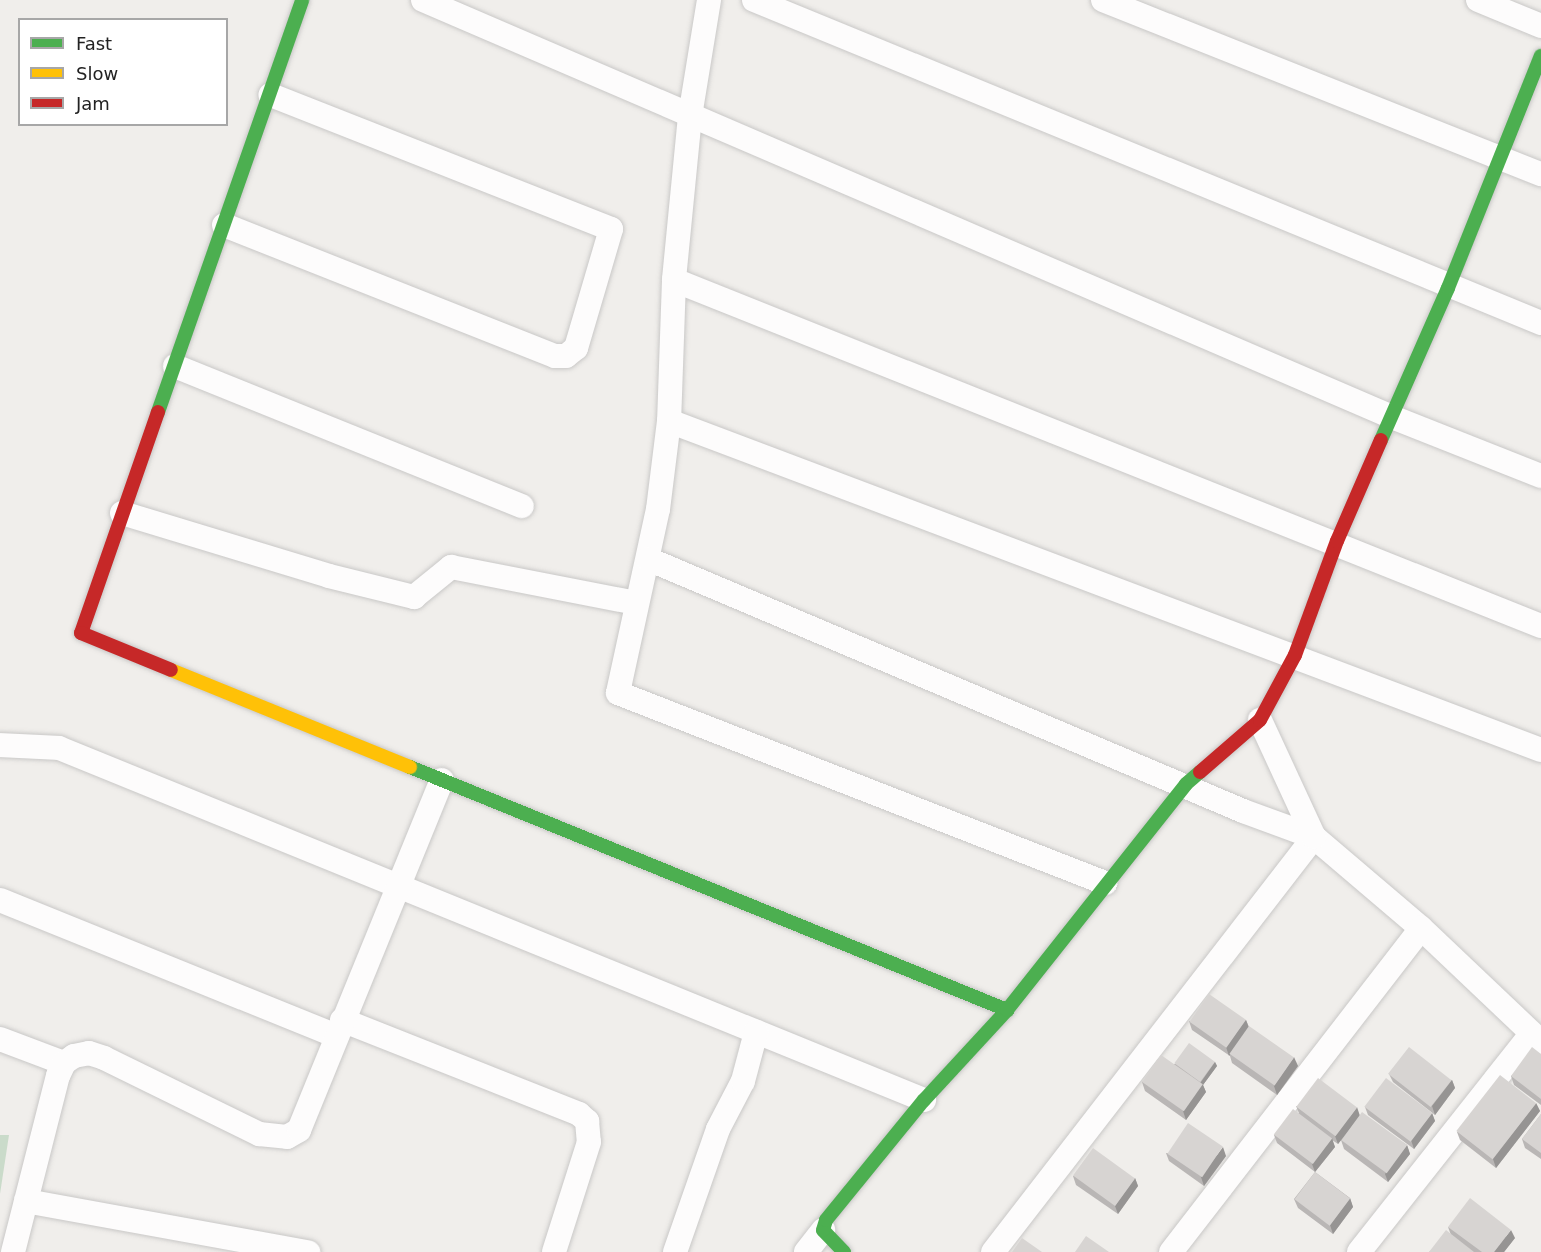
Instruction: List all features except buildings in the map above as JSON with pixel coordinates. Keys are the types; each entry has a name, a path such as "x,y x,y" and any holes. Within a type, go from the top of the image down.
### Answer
{"street":[{"path":"302,0 81,633 1007,1010"},
{"path":"423,0 1392,417 1541,476"},
{"path":"709,0 690,116 674,280 669,421 648,559 617,684 623,697 1105,883"},
{"path":"754,0 1448,288 1541,323"},
{"path":"1103,0 1541,174"},
{"path":"1478,0 1541,26"},
{"path":"806,1252 823,1230 826,1220 924,1100 1007,1010 1105,883 1186,784 1260,720 1295,655 1337,541 1448,288 1541,56"},
{"path":"224,225 555,356 566,356 576,348 610,230 270,95"},
{"path":"674,280 1337,541 1541,626"},
{"path":"175,366 522,506"},
{"path":"669,421 1295,655 1541,750"},
{"path":"122,513 329,576 414,597 452,567 637,603"},
{"path":"648,559 1314,837 1421,928 1536,1038 1359,1252"},
{"path":"1260,720 1314,837"},
{"path":"0,745 59,748 924,1100"},
{"path":"13,1252 64,1064 74,1056 89,1053 104,1058 259,1134 286,1137 299,1130 308,1117 339,1028 442,780"},
{"path":"993,1252 1314,837"},
{"path":"0,900 339,1028 579,1114 586,1121 589,1142 554,1252"},
{"path":"1171,1252 1421,928"},
{"path":"675,1252 718,1129 743,1081 756,1032"},
{"path":"0,1039 64,1064"},
{"path":"26,1201 308,1252"},
{"path":"823,1230 844,1252"}],"green space":[{"path":"0,1135 9,1135 0,1194"}],"traffic: fast":[{"path":"158,412 302,0"},
{"path":"1381,440 1448,288 1541,56"},
{"path":"410,767 1007,1010"},
{"path":"844,1252 823,1230 826,1220 924,1100 1007,1010 1186,784 1200,772"}],"traffic: slow":[{"path":"171,670 410,767"}],"traffic: jam":[{"path":"158,412 81,633 171,670"},
{"path":"1200,772 1260,720 1295,655 1337,541 1381,440"}]}
